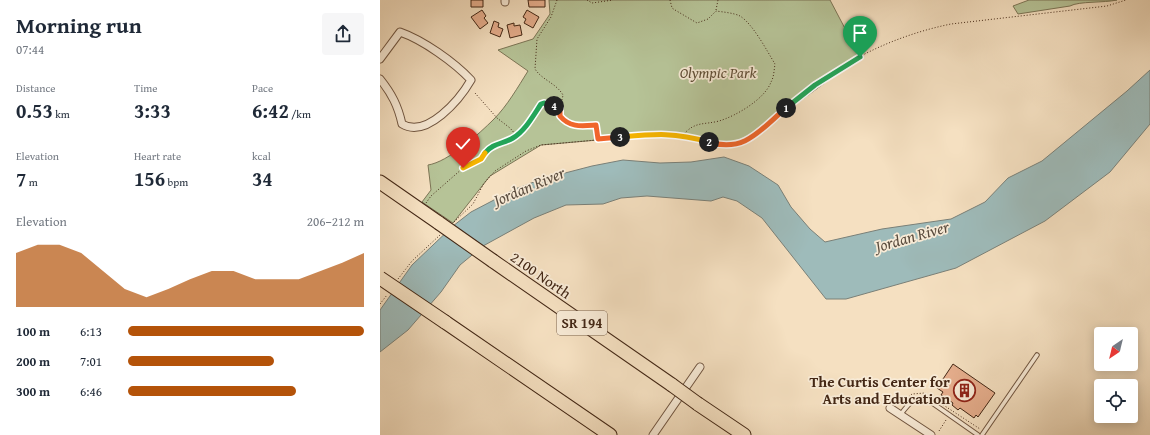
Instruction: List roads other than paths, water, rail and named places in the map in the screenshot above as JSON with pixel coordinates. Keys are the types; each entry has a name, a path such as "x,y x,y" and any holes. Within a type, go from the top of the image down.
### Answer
{"highway":[{"name":"2100 North","path":"380,182 440,229 493,261 744,435"},
{"path":"380,278 610,435"}],"street":[{"path":"380,59 400,32 413,36 462,70 471,80 456,102 433,121 418,128 409,128 402,124 399,107 391,92 380,79"},
{"path":"653,435 700,367"},
{"path":"890,408 931,435"}],"lane":[{"path":"982,435 1037,355"},
{"path":"901,414 910,402 920,398 928,400 978,435"}],"water":[{"name":"Jordan River","path":"1150,70 1150,124 1110,172 1045,221 956,268 846,299 826,299 762,218 737,201 723,197 711,201 647,196 621,198 603,204 566,205 534,218 483,246 460,265 441,292 408,330 380,352 380,310 412,265 453,226 471,212 515,189 542,179 592,166 623,160 660,163 691,162 724,157 749,166 778,185 791,207 810,229 825,242 882,229 951,219 985,202 1008,178 1042,161 1127,91"}],"place":[{"name":"The Curtis Center for Arts and Education","path":"965,390"}],"park label":[{"name":"Olympic Park","path":"718,72"}]}
